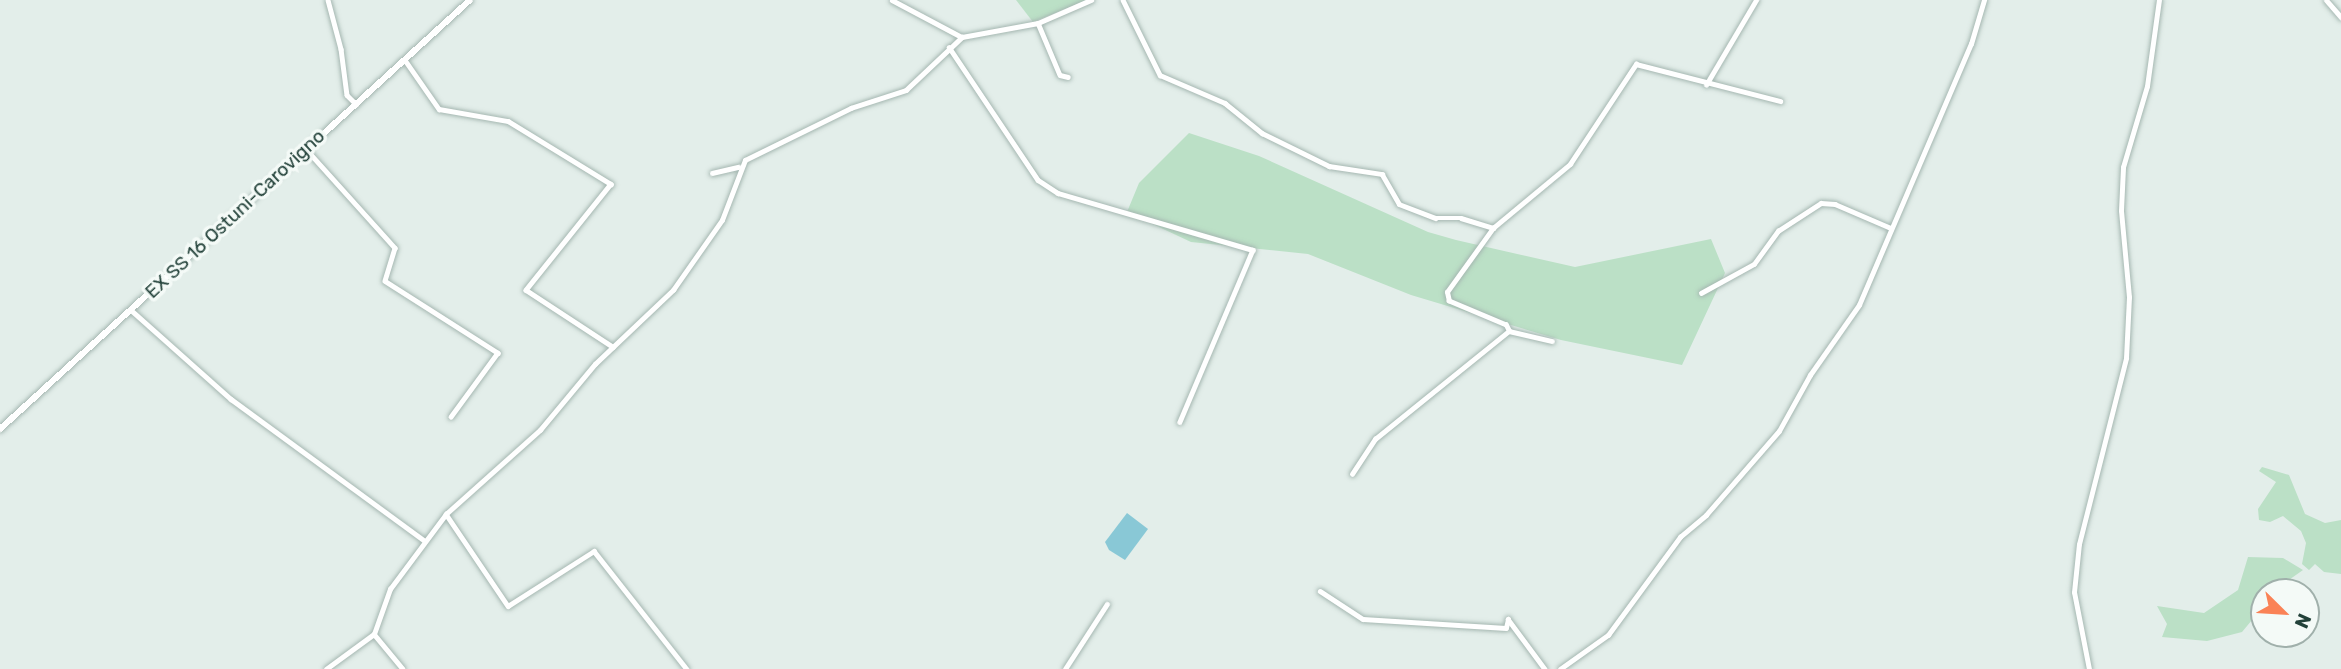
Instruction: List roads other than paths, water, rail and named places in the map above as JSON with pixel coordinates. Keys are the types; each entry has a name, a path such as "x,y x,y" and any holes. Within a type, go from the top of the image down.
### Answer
{"main road":[{"name":"EX SS 16 Ostuni-Carovigno","path":"0,429 470,0"}],"street":[{"path":"328,0 341,49 347,94 356,104"},
{"path":"892,0 962,37"},
{"path":"712,173 738,167 745,160 851,108 905,90 962,37 1038,23 1091,0"},
{"path":"1123,0 1160,75 1225,103 1262,133 1329,166 1382,174 1399,204 1435,218 1461,218 1493,228"},
{"path":"1705,85 1756,0"},
{"path":"1560,669 1608,635 1680,537 1706,515 1779,431 1810,375 1859,305 1971,44 1984,0"},
{"path":"2089,669 2074,592 2079,544 2126,358 2129,297 2120,210 2123,167 2147,86 2159,0"},
{"path":"2326,0 2341,17"},
{"path":"1038,23 1060,75 1068,77"},
{"path":"949,47 1038,180 1058,193 1253,250 1180,422"},
{"path":"405,60 439,109 508,121 611,184 526,290 613,347"},
{"path":"1509,331 1506,325 1462,309 1446,297 1462,265 1490,236 1493,228 1570,164 1636,64 1705,85 1780,102"},
{"path":"305,149 395,248 385,281 498,353 451,417"},
{"path":"326,669 374,634 390,589 446,514 540,430 613,347 673,289 704,247 737,189 738,167"},
{"path":"1701,293 1744,271 1778,231 1821,203 1835,204 1891,228"},
{"path":"131,310 231,398 424,540"},
{"path":"1509,331 1552,341"},
{"path":"1352,474 1375,439 1509,331"},
{"path":"446,514 508,606 594,551 687,669"},
{"path":"1320,591 1363,619 1506,628 1508,619 1545,669"},
{"path":"1065,669 1107,604"},
{"path":"374,634 402,669"}],"water":[{"path":"1127,513 1148,529 1125,560 1109,550 1105,542"}]}
